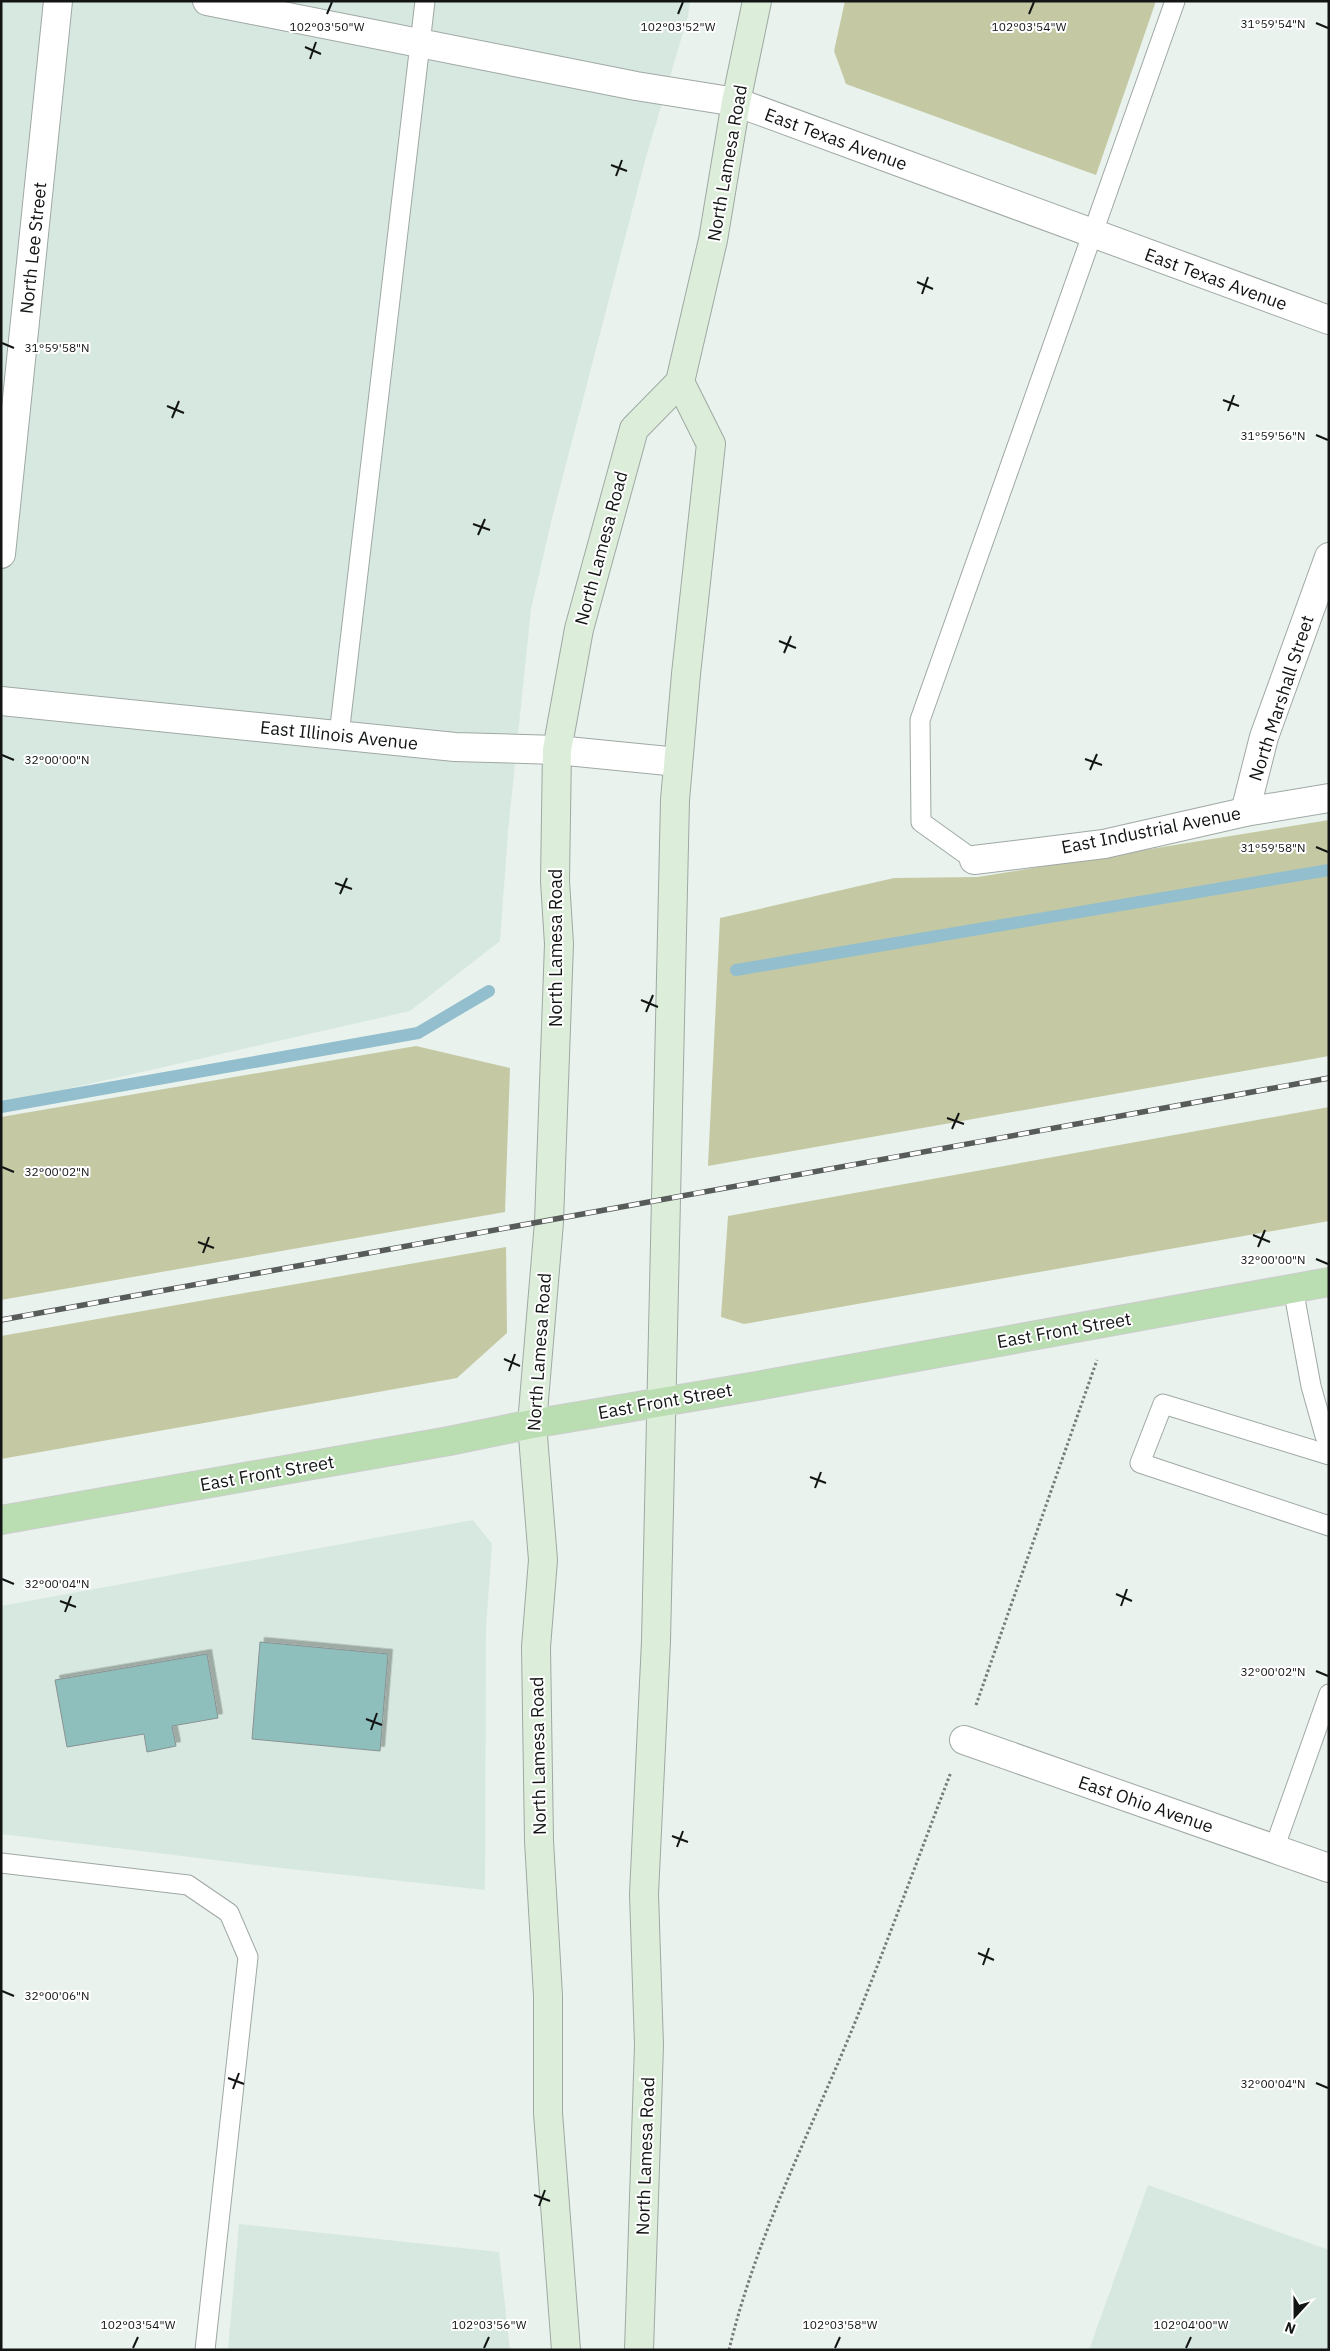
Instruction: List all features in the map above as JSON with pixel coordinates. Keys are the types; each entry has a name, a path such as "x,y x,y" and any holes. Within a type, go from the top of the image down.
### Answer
{"main road":[{"name":"North Lamesa Road","path":"566,2350 548,2113 548,1996 539,1841 536,1648 544,1560 532,1424 550,1212 559,944 555,881 557,750 579,629 634,429 680,382 713,240 736,102 758,1"},
{"name":"North Lamesa Road","path":"639,2350 648,2045 644,1894 656,1641 675,800 711,444 680,382"},
{"name":"East Front Street","path":"1,1520 440,1443 532,1424 1329,1282"}],"street":[{"name":"North Lee Street","path":"1,554 58,1"},
{"name":"East Texas Avenue","path":"207,1 636,86 736,102 1329,320"},
{"name":"North Marshall Street","path":"1245,812 1264,737 1329,557"},
{"name":"East Illinois Avenue","path":"1,701 455,747 557,750 678,762"},
{"name":"East Industrial Avenue","path":"974,860 1104,844 1245,812 1329,798"},
{"name":"East Ohio Avenue","path":"964,1740 1329,1868"}],"lane":[{"path":"339,735 425,1"},
{"path":"974,860 921,822 920,720 1174,1"},
{"path":"1293,1288 1314,1401 1325,1436 1329,1439"},
{"path":"1329,1455 1163,1404 1140,1463 1329,1526"},
{"path":"1274,1849 1329,1694"},
{"path":"1,1863 188,1885 229,1913 248,1957 205,2350"}],"path":[{"path":"729,2350 741,2301 782,2187 857,2016 964,1740 1111,1322"}],"shaded area":[{"path":"1,1 690,1 688,16 646,157 552,518 531,609 508,831 500,941 410,1011 1,1104"},
{"path":"473,1520 492,1544 486,1628 485,1890 281,1868 1,1834 1,1606"},
{"path":"1148,2185 1329,2250 1329,2350 1089,2350"},
{"path":"239,2224 499,2252 510,2350 228,2350"}],"green space":[{"path":"845,1 1156,1 1096,175 846,84 834,51"},
{"path":"1329,820 1329,1056 708,1166 720,918 894,878 978,877"},
{"path":"416,1046 510,1068 505,1212 1,1300 1,1117"},
{"path":"1329,1107 1329,1221 744,1324 721,1317 728,1216"},
{"path":"506,1247 507,1333 457,1378 1,1459 1,1336"}],"building":[{"path":"260,1642 388,1654 380,1751 252,1739"},
{"path":"207,1654 218,1718 172,1726 176,1746 147,1752 144,1734 67,1747 55,1680"}],"waterway":[{"path":"736,970 1329,870"},
{"path":"1,1107 418,1033 489,991"}],"railway":[{"path":"1,1320 1329,1078"}]}
